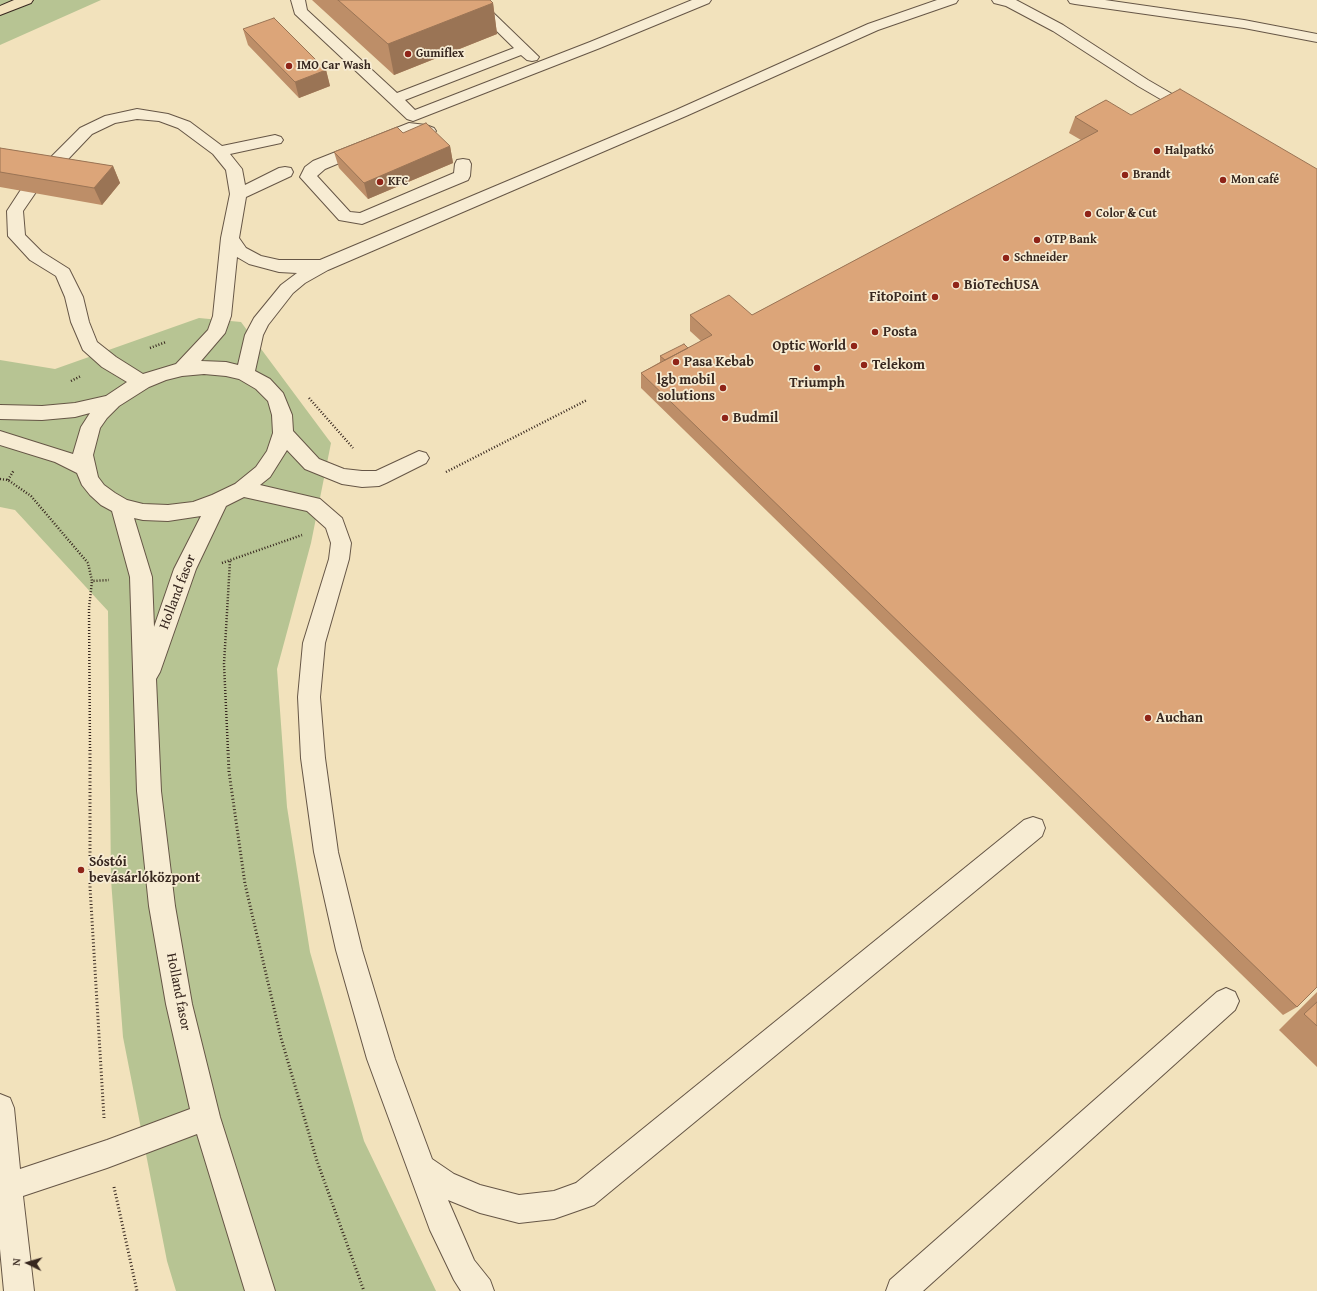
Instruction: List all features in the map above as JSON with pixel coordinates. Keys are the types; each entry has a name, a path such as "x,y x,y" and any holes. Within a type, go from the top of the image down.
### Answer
{"main road":[{"path":"0,11 26,0"}],"street":[{"path":"298,0 300,11 413,116 704,0"},
{"path":"472,0 541,66"},
{"path":"245,374 254,335 264,316 287,289 299,279 322,266 681,113 873,27 951,0"},
{"path":"999,0 1011,3 1058,28 1143,83 1205,118"},
{"path":"1075,0 1244,24 1317,38"},
{"path":"394,99 523,48"},
{"path":"47,171 86,131 111,119 138,114 162,117 184,125 220,151 234,169 238,194 230,238 222,316 216,333 182,369"},
{"path":"428,131 420,128 409,128 319,165 311,171 308,177 345,216 362,219 462,176 463,164"},
{"path":"220,151 275,140"},
{"path":"238,194 285,172"},
{"path":"28,192 15,211 17,236 36,256 63,273 74,297 80,322 89,345 109,362 142,382"},
{"path":"230,238 240,252 255,260 279,266 322,266"},
{"path":"182,369 226,369 245,374 263,384 276,398 282,415 283,433 276,453 263,472 242,489 219,501 194,510 168,513 143,512 121,506 108,499 97,490 89,480 83,454 91,427 112,401 126,391 161,374 182,369"},
{"path":"0,412 42,413 75,410 112,401"},
{"path":"283,433 312,464 342,476 362,479 379,478 419,458"},
{"path":"0,438 62,457 85,468"},
{"path":"242,489 313,505 335,524 341,543 339,559 314,643 308,697 313,758 326,852 349,950 382,1059 421,1169 445,1230 464,1270 479,1291"},
{"name":"Holland fasor","path":"144,684 184,569 219,501"},
{"name":"Holland fasor","path":"121,506 141,577 149,791 162,906 179,1004 206,1117 260,1291"},
{"path":"421,1169 445,1185 480,1199 519,1209 554,1205 584,1195 1033,828"},
{"path":"901,1291 1226,1001"},
{"path":"0,1108 19,1291"},
{"path":"8,1187 107,1154 206,1117"}],"path":[{"path":"442,474 587,400"},
{"path":"335,524 230,561 224,664 230,772 245,884 281,1038 317,1161 364,1291"},
{"path":"92,582 89,608 90,886 107,1154 137,1291"}],"green space":[{"path":"0,0 101,0 0,45"},
{"path":"199,318 241,322 331,443 311,543 277,669 287,807 310,952 364,1141 436,1291 176,1291 167,1261 123,1037 111,880 108,611 15,510 0,507 0,360 55,369"}],"building":[{"path":"338,0 490,0 493,3 388,44"},
{"path":"274,18 326,70 295,82 243,29"},
{"name":"Auchan","path":"1180,89 1317,169 1317,987 1297,1007 641,373 712,335 690,315 729,295 752,315 1098,131 1075,117 1106,100 1131,115"},
{"path":"426,123 450,146 364,183 334,152 397,127 403,133"},
{"path":"0,148 113,166 94,188 0,172"},
{"path":"684,344 688,348 665,360 660,356"},
{"path":"1317,1002 1317,1026 1304,1014"}],"place":[{"name":"Gumiflex","path":"408,54"},
{"name":"IMO Car Wash","path":"289,66"},
{"name":"Halpatkó","path":"1157,151"},
{"name":"Brandt","path":"1125,175"},
{"name":"Mon café","path":"1223,180"},
{"name":"KFC","path":"380,182"},
{"name":"Color & Cut","path":"1088,214"},
{"name":"OTP Bank","path":"1037,240"},
{"name":"Schneider","path":"1006,258"},
{"name":"BioTechUSA","path":"956,285"},
{"name":"FitoPoint","path":"935,297"},
{"name":"Posta","path":"875,332"},
{"name":"Optic World","path":"854,346"},
{"name":"Pasa Kebab","path":"676,362"},
{"name":"Telekom","path":"864,365"},
{"name":"Triumph","path":"817,368"},
{"name":"lgb mobil solutions","path":"723,388"},
{"name":"Budmil","path":"725,418"},
{"name":"Auchan","path":"1148,718"},
{"name":"Sóstói bevásárlóközpont","path":"81,870"}]}
